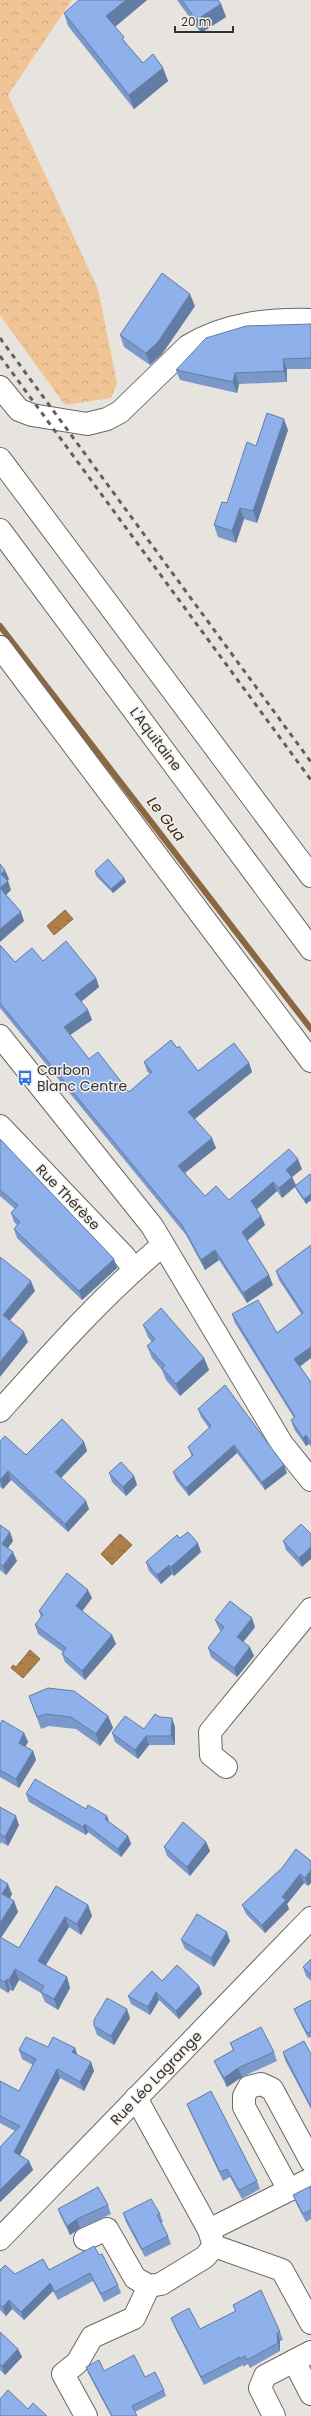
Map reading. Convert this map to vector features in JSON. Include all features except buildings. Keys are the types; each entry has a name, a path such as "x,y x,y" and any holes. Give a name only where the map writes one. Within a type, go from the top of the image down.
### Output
{"main road":[{"path":"0,387 12,403 24,412 88,424 107,419 120,412 188,346 201,338 252,324 283,319 311,320"},
{"path":"0,459 311,876"},
{"name":"L'Aquitaine","path":"0,530 311,949"},
{"path":"0,647 311,1061"},
{"path":"0,1036 152,1226 282,1444 311,1480"},
{"name":"Rue Thérèse","path":"0,1126 124,1256 134,1269"},
{"path":"0,1411 62,1342 134,1269 163,1245"},
{"path":"226,1767 211,1755 210,1732 311,1609"},
{"name":"Rue Léo Lagrange","path":"0,2239 311,1918"},
{"path":"289,2190 244,2107 244,2096 249,2087 262,2084 272,2089 311,2161"},
{"path":"136,2098 212,2238 282,2270 311,2323"},
{"path":"85,2239 107,2229 135,2278 149,2286 161,2284 205,2257 212,2238 289,2190 311,2179"},
{"path":"86,2416 63,2374 77,2363 92,2337 134,2318 149,2286"},
{"path":"274,2416 260,2388 265,2376 303,2356 311,2394"}],"green space":[{"path":"0,0 72,0 8,95 98,289 117,383 111,398 65,405 0,315"}],"water":[{"path":"65,910 73,919 54,935 47,926"},
{"path":"120,1534 132,1545 112,1565 101,1554"},
{"path":"30,1650 40,1659 23,1678 11,1668 13,1665 16,1667"}],"waterway":[{"name":"Le Gua","path":"0,626 311,1029"}],"railway":[{"path":"0,338 311,762"},
{"path":"0,356 311,780"}],"place":[{"name":"Carbon Blanc Centre","path":"25,1078"}]}
